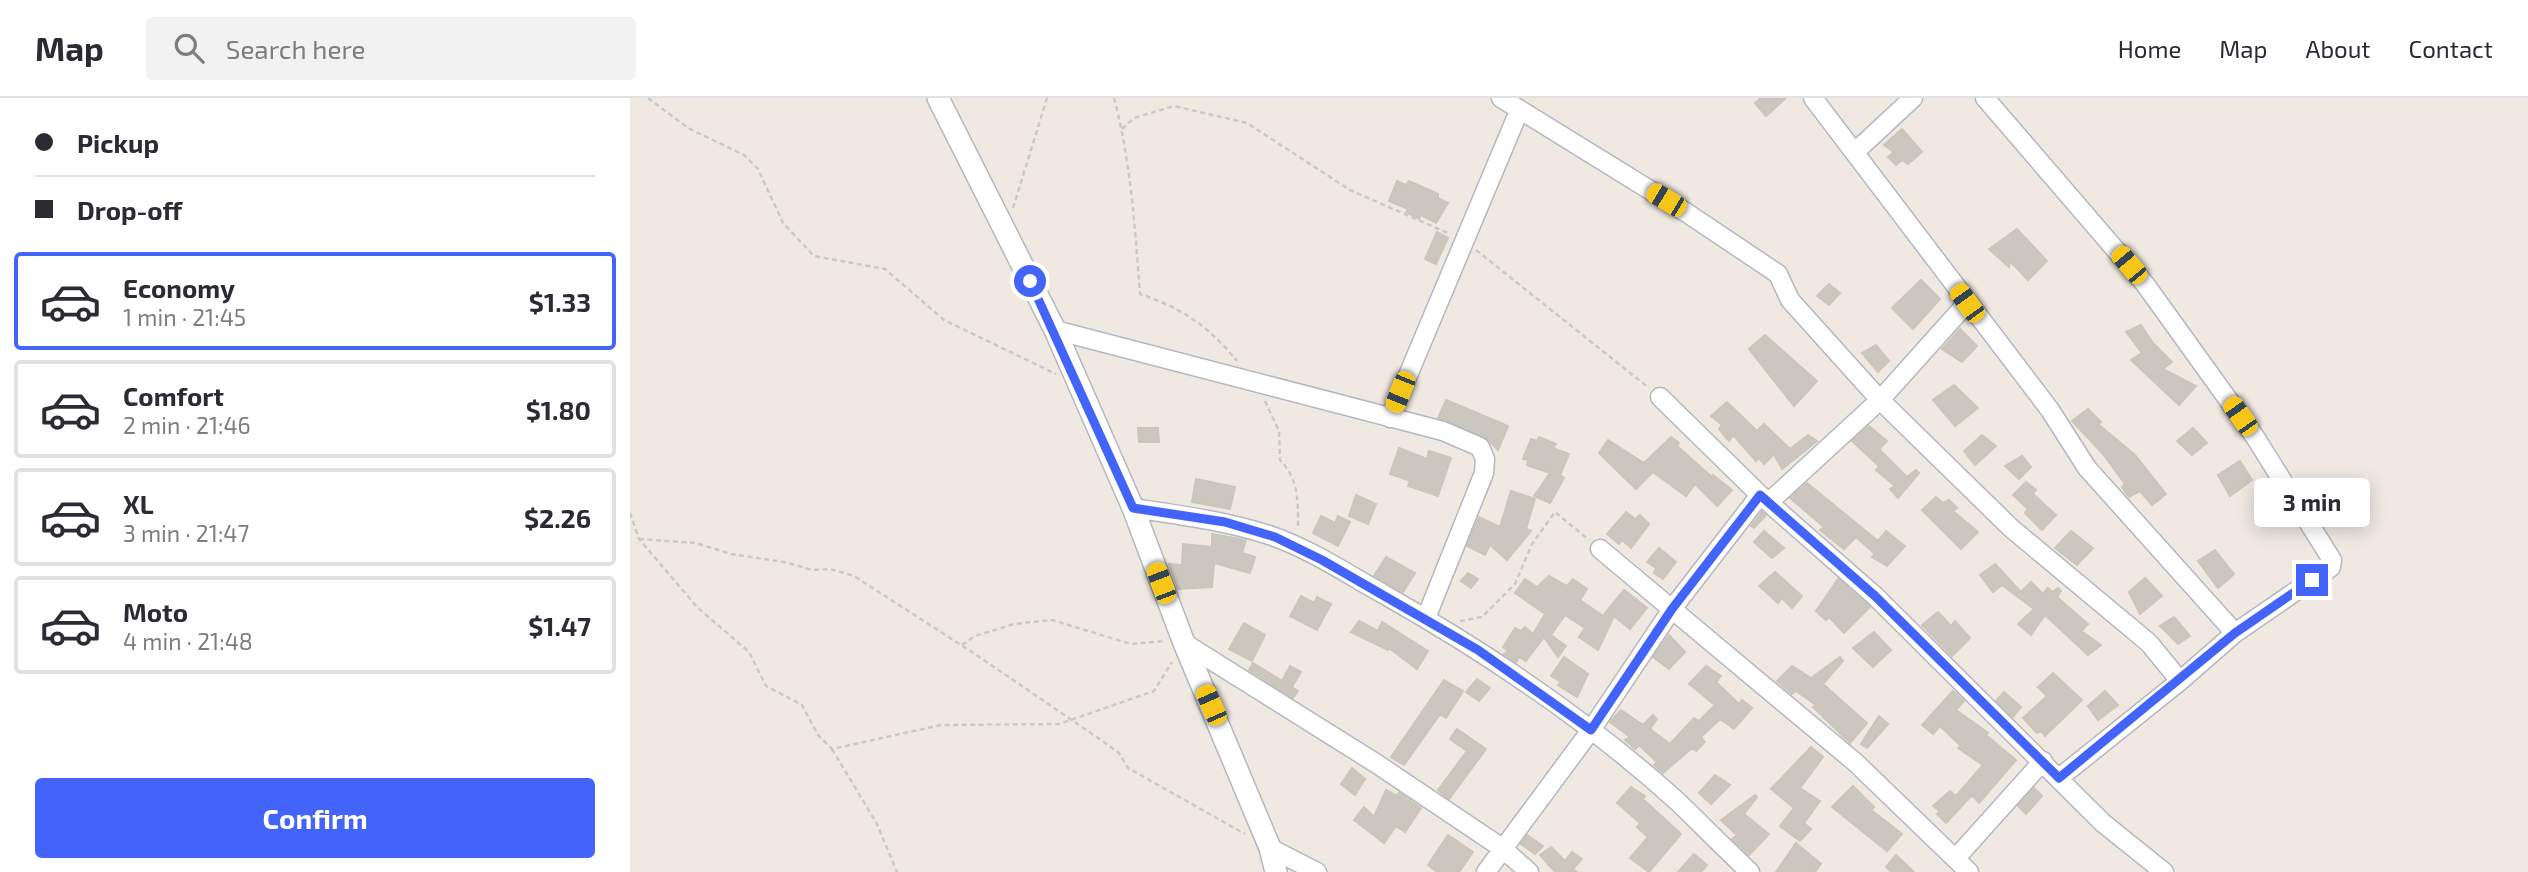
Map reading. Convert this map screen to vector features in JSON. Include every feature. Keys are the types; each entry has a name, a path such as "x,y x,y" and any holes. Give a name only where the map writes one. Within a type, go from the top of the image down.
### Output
{"street":[{"path":"938,98 1076,377 1133,508 1182,638 1270,848 1276,872"},
{"path":"1502,98 1687,213 1778,274 1790,300 1880,400 2011,528 2149,643 2180,681"},
{"path":"1813,98 2050,410 2087,468 2235,633"},
{"path":"1855,152 1913,98"},
{"path":"1985,98 2145,284 2255,438 2333,561 2331,567 2235,633 2059,778"},
{"path":"1390,418 1519,110"},
{"path":"1486,872 1591,730 1672,609 1765,498 1880,400 1967,303"},
{"path":"1055,330 1252,379 1443,431 1480,447 1485,459 1480,486 1426,618"},
{"path":"1660,397 1765,498 1875,596 2103,823 2164,872"},
{"path":"1133,508 1225,522 1275,537 1426,618 1478,650 1591,730 1677,802 1750,872"},
{"path":"1600,549 1856,764 1969,872"},
{"path":"1182,638 1502,848 1529,872"},
{"path":"1956,858 2043,761"},
{"path":"1270,848 1317,872"}],"path":[{"path":"648,98 688,128 744,155 758,169 783,223 814,256 885,269 944,320 979,334 1027,362 1069,379 1076,377"},
{"path":"1006,231 1048,98"},
{"path":"1114,98 1122,129 1132,194 1140,294 1167,304 1219,338 1252,379 1279,431 1280,460 1293,473 1298,497 1296,547"},
{"path":"1122,129 1134,118 1174,106 1247,122 1350,190 1463,240 1660,397"},
{"path":"1458,621 1482,617 1515,584 1532,544 1555,512 1600,549"},
{"path":"630,513 639,539 697,607 749,652 766,686 802,705 818,735 832,749 877,824 897,872"},
{"path":"639,539 696,543 731,554 785,562 812,570 830,569 854,576 962,645 1119,753 1128,768 1270,848"},
{"path":"962,645 975,636 1014,624 1052,620 1131,643 1182,638"},
{"path":"832,749 941,725 1059,724 1154,691 1182,638"}],"building":[{"path":"1761,98 1786,98 1766,116 1755,103"},
{"path":"1902,129 1922,152 1908,164 1902,160 1896,165 1888,157 1894,152 1884,145"},
{"path":"1397,181 1406,185 1409,181 1438,194 1438,198 1448,203 1436,223 1421,215 1419,219 1406,212 1408,209 1389,201"},
{"path":"2017,229 2047,261 2028,280 2010,261 2009,267 1989,249"},
{"path":"1437,232 1448,238 1436,264 1425,259"},
{"path":"1921,280 1940,299 1913,329 1892,308"},
{"path":"1829,284 1840,293 1829,305 1817,296"},
{"path":"2141,325 2153,343 2172,362 2163,369 2196,386 2179,405 2131,360 2142,353 2126,332"},
{"path":"1960,329 1977,346 1962,362 1942,349"},
{"path":"1765,335 1817,381 1794,406 1749,349"},
{"path":"1876,345 1889,361 1878,372 1862,353"},
{"path":"1954,385 1978,408 1955,426 1933,400"},
{"path":"1446,400 1508,426 1498,450 1485,437 1438,418"},
{"path":"1727,402 1757,431 1764,424 1790,449 1808,435 1817,441 1782,469 1774,454 1764,464 1759,458 1756,461 1733,435 1729,441 1719,429 1722,425 1711,416"},
{"path":"2088,409 2101,422 2098,424 2135,455 2166,494 2152,505 2140,491 2129,497 2122,487 2125,484 2103,454 2072,421"},
{"path":"1869,426 1887,441 1879,449 1907,477 1916,470 1919,473 1898,498 1890,489 1895,486 1876,470 1879,466 1852,441"},
{"path":"1138,428 1158,428 1159,442 1139,442"},
{"path":"2193,428 2207,443 2192,455 2177,441"},
{"path":"1982,435 1996,446 1975,465 1964,451"},
{"path":"1539,437 1556,444 1553,448 1569,454 1560,475 1564,478 1550,503 1534,496 1550,473 1527,465 1528,460 1523,459 1531,439 1537,441"},
{"path":"1671,437 1679,443 1677,446 1712,477 1713,475 1732,490 1717,506 1695,484 1686,496 1653,472 1636,489 1599,453 1608,440 1644,463"},
{"path":"1399,448 1427,459 1429,451 1451,458 1438,496 1408,486 1410,481 1390,474"},
{"path":"2022,456 2031,467 2019,479 2005,466"},
{"path":"2240,461 2252,480 2230,496 2218,475"},
{"path":"1196,479 1235,487 1230,509 1192,502"},
{"path":"2026,482 2036,490 2033,494 2056,515 2042,530 2025,513 2028,509 2013,495"},
{"path":"1807,483 1878,541 1886,531 1905,546 1887,566 1872,557 1875,554 1856,537 1844,549 1820,530 1824,527 1790,498"},
{"path":"1511,491 1535,499 1526,529 1531,531 1507,560 1490,545 1485,555 1467,546 1479,517 1500,527"},
{"path":"1356,495 1376,504 1368,524 1349,516"},
{"path":"1936,497 1943,503 1949,500 1957,508 1953,511 1978,532 1961,549 1922,510"},
{"path":"1626,512 1635,519 1640,515 1649,524 1631,548 1622,540 1619,544 1607,534"},
{"path":"1762,512 1766,515 1754,528 1751,526"},
{"path":"1321,516 1335,523 1338,516 1350,522 1338,546 1313,533"},
{"path":"1764,531 1784,548 1772,558 1754,542"},
{"path":"2071,531 2093,548 2077,565 2055,548"},
{"path":"1212,534 1246,540 1242,553 1255,557 1250,573 1214,563 1212,587 1178,589 1169,564 1182,565 1183,544 1212,547"},
{"path":"1659,548 1676,562 1663,579 1654,573 1656,568 1647,562"},
{"path":"2215,550 2234,574 2218,588 2198,561"},
{"path":"1386,557 1415,573 1403,592 1374,576"},
{"path":"1995,564 2021,592 2031,582 2043,594 2048,588 2052,592 2058,588 2061,591 2057,597 2088,624 2081,631 2101,645 2088,655 2045,615 2031,635 2018,624 2034,609 2002,585 1993,592 1980,575"},
{"path":"1775,572 1802,596 1792,608 1782,598 1778,603 1759,586"},
{"path":"1468,573 1478,579 1471,588 1461,581"},
{"path":"1549,576 1567,586 1573,579 1587,589 1580,600 1603,616 1624,590 1647,608 1630,629 1614,616 1598,650 1579,637 1585,628 1565,615 1551,635 1566,646 1558,657 1544,637 1526,661 1519,657 1516,662 1504,654 1508,651 1503,647 1515,628 1521,631 1525,627 1533,634 1545,614 1515,593 1525,579 1537,587"},
{"path":"2145,578 2162,596 2140,614 2129,592"},
{"path":"1838,579 1870,607 1844,633 1829,617 1826,620 1816,611"},
{"path":"1301,596 1314,603 1317,597 1331,604 1317,630 1290,616"},
{"path":"1938,612 1951,626 1955,621 1970,638 1952,656 1922,625"},
{"path":"2174,617 2190,636 2178,644 2160,626"},
{"path":"1359,621 1378,631 1382,622 1428,651 1417,669 1389,648 1388,650 1351,632"},
{"path":"1244,623 1265,635 1252,661 1229,649"},
{"path":"1874,632 1891,650 1873,667 1853,648"},
{"path":"1669,635 1685,652 1669,669 1653,657"},
{"path":"1564,657 1588,674 1577,697 1558,685 1561,682 1551,676"},
{"path":"1840,657 1843,661 1823,684 1867,723 1850,743 1813,707 1816,705 1796,691 1792,694 1777,681 1792,666 1811,678"},
{"path":"1253,663 1282,681 1290,666 1301,672 1292,687 1298,691 1293,698 1249,670"},
{"path":"1706,666 1721,676 1716,682 1739,704 1742,700 1752,708 1734,729 1720,719 1701,737 1705,742 1696,751 1692,748 1663,773 1654,765 1657,762 1639,745 1635,749 1625,740 1630,737 1610,722 1621,710 1643,725 1653,715 1657,719 1650,729 1670,744 1694,718 1699,721 1715,705 1689,684"},
{"path":"2053,673 2082,700 2045,736 2041,731 2037,733 2023,718 2047,696 2038,687"},
{"path":"1477,679 1490,688 1479,701 1466,692"},
{"path":"1444,680 1463,691 1446,718 1440,714 1404,765 1391,757"},
{"path":"1953,691 1964,701 1956,710 1988,733 1986,735 2016,760 1979,803 1972,795 1946,823 1937,814 1940,811 1933,806 1950,791 1956,796 1983,765 1958,748 1961,746 1940,726 1933,734 1922,725"},
{"path":"2105,691 2118,705 2098,720 2088,706"},
{"path":"2004,692 2021,707 2013,717 1996,701"},
{"path":"1879,716 1888,724 1867,748 1861,744"},
{"path":"1457,729 1486,749 1449,799 1438,790 1467,751 1450,739"},
{"path":"1811,747 1823,757 1800,788 1820,801 1804,823 1811,829 1800,841 1780,826 1794,808 1771,789"},
{"path":"1352,768 1365,779 1355,795 1341,784"},
{"path":"1715,775 1730,785 1711,804 1699,793"},
{"path":"1853,786 1874,807 1871,810 1902,834 1887,851 1832,807"},
{"path":"1631,787 1645,796 1643,799 1681,834 1649,872 1630,858 1648,837 1637,827 1640,823 1617,803"},
{"path":"2034,788 2042,796 2026,814 2018,806"},
{"path":"1386,790 1397,796 1399,793 1421,808 1405,832 1396,826 1384,843 1354,820 1364,807 1374,817"},
{"path":"1755,795 1757,797 1744,814 1769,834 1749,855 1732,839 1737,835 1721,820"},
{"path":"1448,835 1473,852 1459,872 1437,872 1428,865"},
{"path":"1527,835 1543,846 1535,854 1521,844"},
{"path":"1796,843 1821,864 1815,872 1776,872"},
{"path":"1551,847 1565,861 1572,852 1582,859 1573,869 1577,872 1555,872 1540,855"},
{"path":"1694,854 1707,865 1701,872 1678,872"},
{"path":"1896,855 1914,872 1891,872 1886,867"}],"route":[{"path":"1030,281 1055,330 1133,508 1225,522 1275,537 1426,618 1478,650 1591,730 1672,609 1760,495 1875,596 2059,778 2235,633 2312,580"}]}
